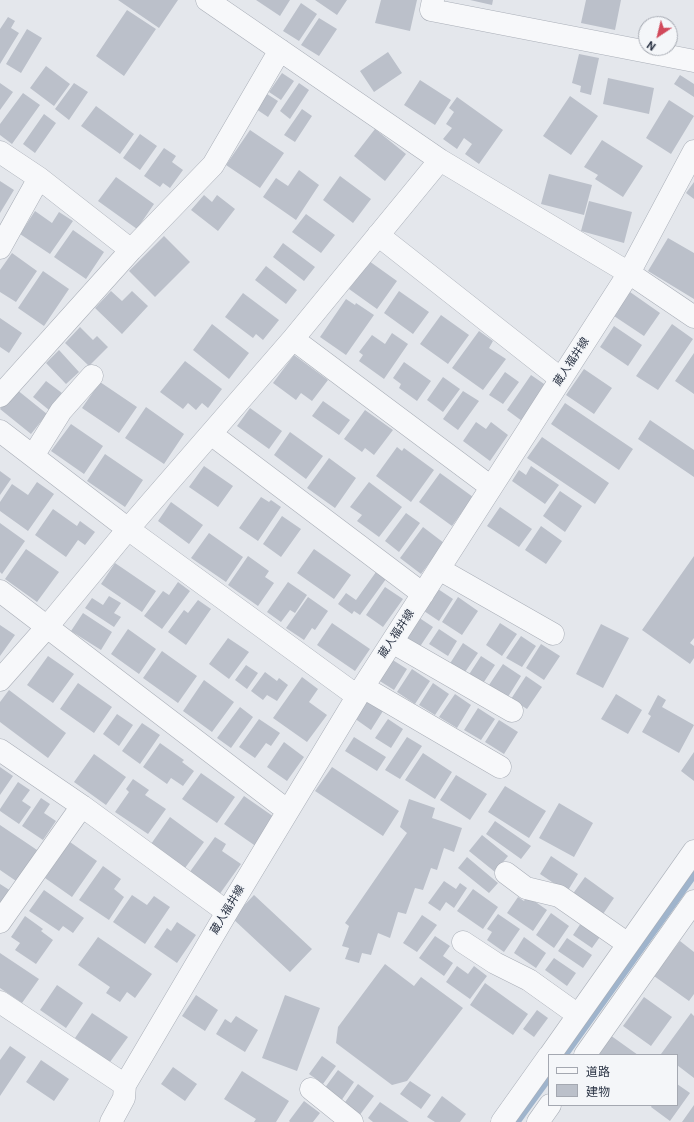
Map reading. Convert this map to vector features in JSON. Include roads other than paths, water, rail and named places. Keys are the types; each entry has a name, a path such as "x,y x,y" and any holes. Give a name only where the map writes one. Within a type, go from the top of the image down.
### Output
{"street":[{"path":"207,0 440,160 629,273 694,317"},
{"path":"433,0 431,10 694,61"},
{"path":"0,396 131,250 213,165 280,50"},
{"name":"蔵人福井線","path":"111,1122 124,1098 125,1085 227,912 360,691 629,273 694,151"},
{"path":"0,152 39,178 131,250"},
{"path":"0,680 47,627 128,529 293,339 440,160"},
{"path":"0,248 39,178"},
{"path":"378,236 561,379"},
{"path":"293,339 491,487"},
{"path":"33,456 61,411 92,376"},
{"path":"0,431 128,529 360,691 500,768"},
{"path":"211,434 423,594"},
{"path":"439,569 553,634"},
{"path":"0,591 288,811"},
{"path":"392,642 512,710"},
{"path":"0,750 82,806 227,912"},
{"path":"0,922 82,806"},
{"path":"550,1054 694,851"},
{"path":"506,873 526,888 559,896 628,944"},
{"path":"586,1054 693,904"},
{"path":"463,942 495,963 529,980 578,1015"},
{"path":"0,1002 125,1085"},
{"path":"502,1122 548,1056"},
{"path":"311,1090 352,1122"},
{"path":"538,1122 549,1106"}],"waterway":[{"path":"566,1054 694,875"},
{"path":"517,1122 548,1079"}]}
